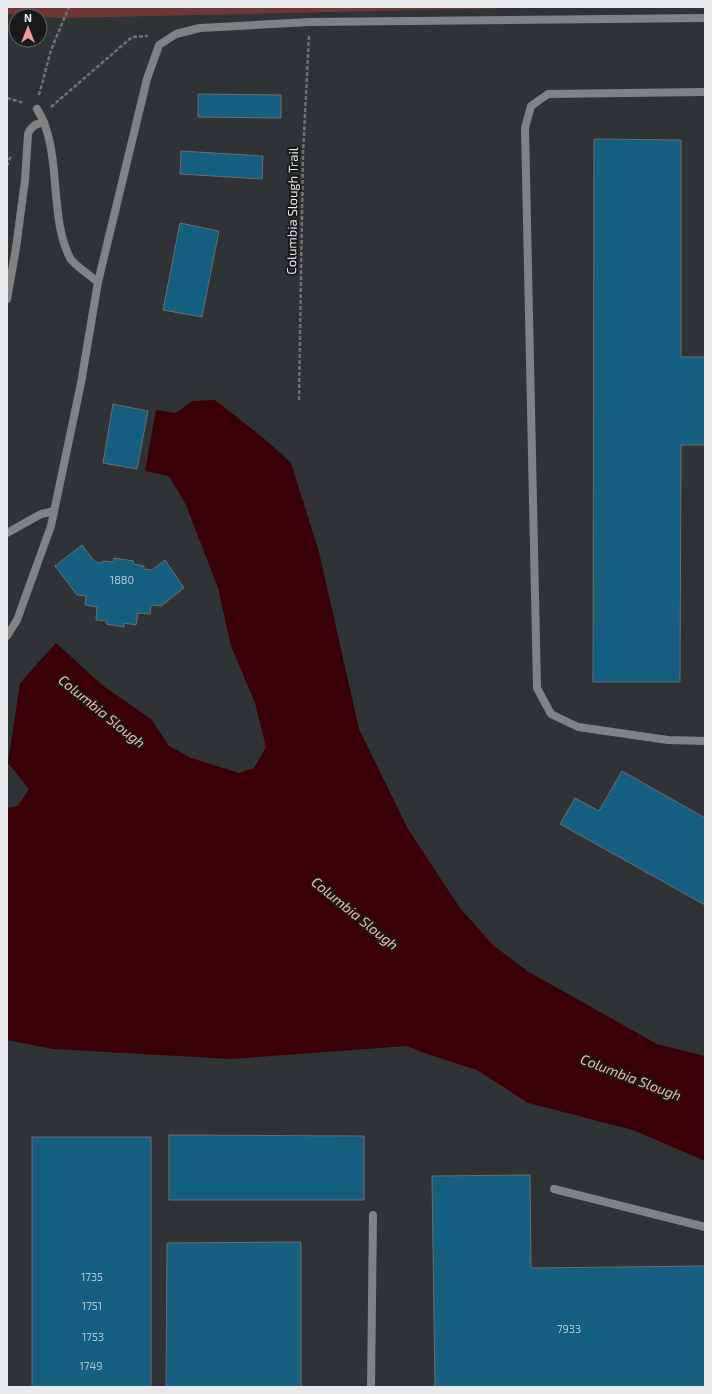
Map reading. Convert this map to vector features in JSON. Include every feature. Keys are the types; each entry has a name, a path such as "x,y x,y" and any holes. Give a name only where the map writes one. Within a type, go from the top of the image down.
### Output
{"street":[{"path":"7,636 19,612 51,526 81,383 98,282 147,79 159,45 176,34 200,28 310,22 705,18"},
{"path":"705,92 548,94 531,106 525,128 537,688 551,714 578,727 668,740 705,741"},
{"path":"37,109 44,122 49,141 62,235 71,259 98,282"},
{"path":"7,299 25,180 28,134 29,130 33,126 44,122"},
{"path":"7,533 41,514 54,511"},
{"path":"554,1189 705,1226"},
{"path":"371,1387 373,1215"}],"path":[{"path":"69,7 51,50 39,89 37,109 51,107 132,36"},
{"name":"Columbia Slough Trail","path":"299,400 303,154 310,22"}],"shaded area":[{"path":"7,7 558,7 62,18 48,17 48,8 8,8 7,14"}],"water":[{"name":"Columbia Slough","path":"215,400 267,441 291,463 319,552 359,729 408,829 460,908 493,945 527,971 657,1044 705,1056 705,1161 633,1130 528,1103 477,1070 407,1046 231,1059 53,1049 7,1040 7,808 18,806 29,789 8,763 20,683 56,643 102,685 151,719 169,746 191,758 239,773 254,768 266,747 255,703 231,646 218,588 186,505 169,476 145,471 156,410 176,413 192,401"}],"building":[{"path":"198,94 281,95 281,118 198,117"},
{"path":"594,139 681,140 681,357 705,357 705,445 681,445 680,682 593,682"},
{"path":"181,151 263,156 262,179 180,174"},
{"path":"180,223 219,231 202,317 163,310"},
{"path":"113,404 148,411 137,469 103,463"},
{"path":"82,545 95,562 114,562 114,558 134,561 133,564 144,566 144,569 152,570 165,560 184,588 161,606 151,605 150,614 138,613 136,625 124,623 124,627 106,624 107,621 96,620 97,607 85,605 86,596 77,595 55,566"},
{"path":"622,771 705,818 705,905 560,824 575,798 599,811"},
{"path":"169,1135 364,1136 364,1200 169,1200"},
{"path":"32,1137 151,1137 151,1387 32,1387"},
{"path":"530,1175 531,1268 705,1266 705,1387 435,1387 432,1176"},
{"path":"301,1242 301,1387 166,1387 167,1243"}]}
